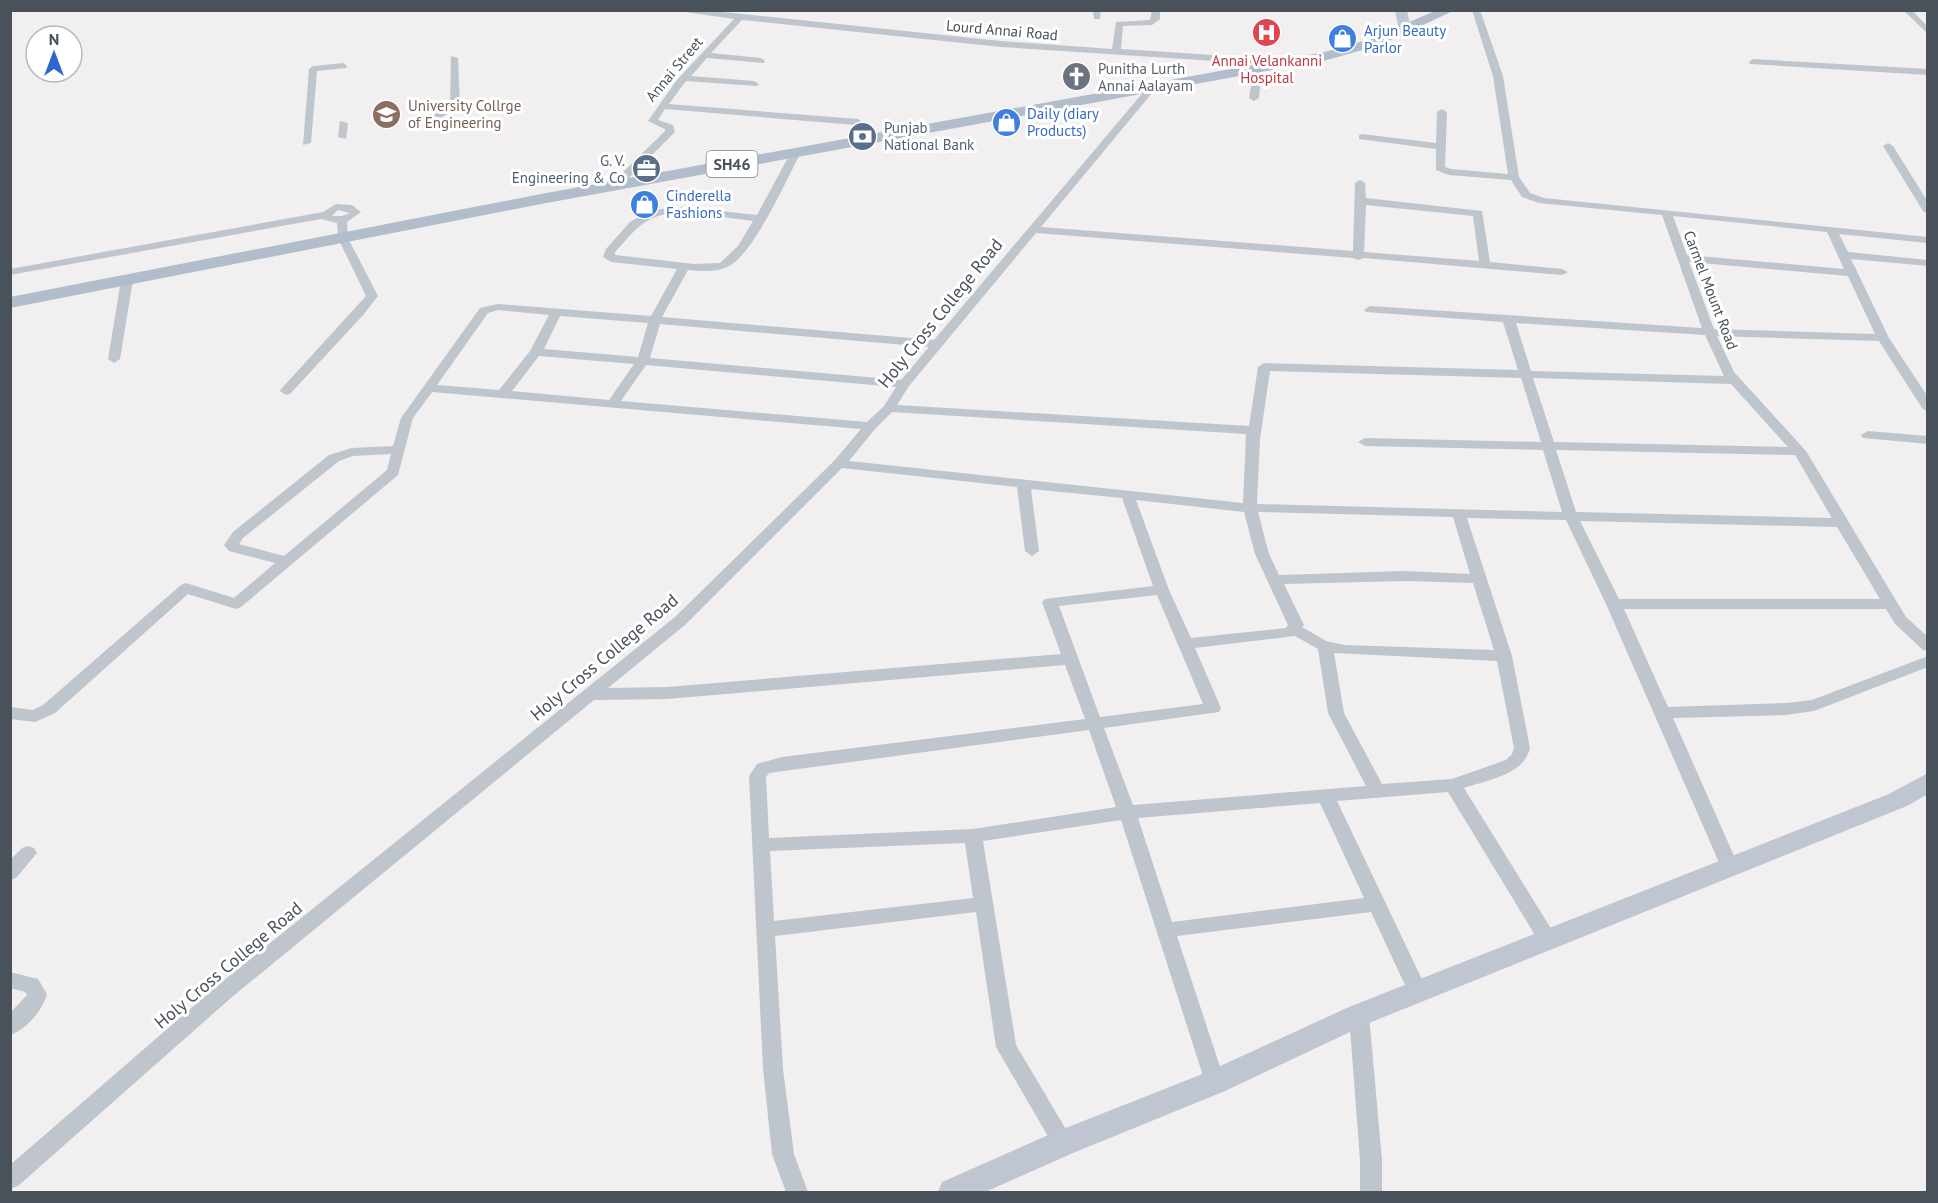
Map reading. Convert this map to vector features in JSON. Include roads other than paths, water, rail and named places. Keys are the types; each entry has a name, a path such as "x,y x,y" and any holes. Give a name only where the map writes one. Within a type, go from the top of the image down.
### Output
{"main road":[{"name":"SH46","path":"10,303 796,152 1149,91 1293,63 1375,42 1449,10"}],"street":[{"name":"Lourd Annai Road","path":"675,10 1001,44 1293,63"},
{"path":"797,23 808,10"},
{"path":"1116,52 1119,24 1152,22 1156,19 1156,10"},
{"path":"1401,10 1405,30"},
{"path":"1442,112 1439,166 1445,171 1514,177 1498,76 1476,10"},
{"path":"1907,10 1927,31"},
{"name":"Annai Street","path":"615,186 670,132 670,128 653,121 684,78 740,17"},
{"path":"705,55 761,61"},
{"path":"427,123 454,106 454,58"},
{"path":"1753,62 1928,72"},
{"path":"306,142 313,69 343,66"},
{"path":"1254,99 1258,70"},
{"path":"684,78 754,84"},
{"name":"Holy Cross College Road","path":"10,1179 225,991 680,621 839,464 870,426 889,408 904,384 1149,91"},
{"path":"663,106 856,122 861,125 858,141"},
{"path":"343,123 343,137"},
{"path":"1362,137 1441,147"},
{"path":"1888,146 1924,199 1928,211"},
{"path":"760,219 691,210 652,214 640,219 609,255 611,258 624,261 707,267 724,265 732,260 760,219 796,152"},
{"name":"Carmel Mount Road","path":"1514,177 1526,195 1536,200 1666,212 1709,332 1728,373 1799,451 1900,620 1928,646"},
{"path":"1358,256 1360,183"},
{"path":"1361,201 1478,213 1485,264"},
{"path":"10,272 325,215 336,207 355,209 356,212 342,220 329,219 325,215"},
{"path":"1666,212 1928,240"},
{"path":"286,391 360,312 372,296 343,238 342,220"},
{"path":"1032,229 1128,239 1485,264 1562,272"},
{"path":"1832,231 1883,338 1928,408"},
{"path":"1844,255 1928,263"},
{"path":"1682,258 1852,273"},
{"path":"612,404 643,360 655,320 685,265"},
{"path":"114,359 127,280"},
{"path":"10,713 35,716 49,710 186,588 236,604 393,472 406,418 484,310 498,307 937,344"},
{"path":"1370,310 1509,321 1709,332 1883,338"},
{"path":"503,394 536,352 556,312"},
{"path":"1509,321 1571,517 1614,604 1730,867"},
{"path":"536,352 904,384"},
{"path":"1294,629 1295,621 1262,554 1250,508 1254,439 1264,367 1734,380"},
{"path":"428,388 870,426"},
{"path":"889,408 1240,428 1250,430 1254,434 1254,439"},
{"path":"1868,435 1928,440"},
{"path":"1365,442 1799,451"},
{"path":"287,562 234,548 231,545 238,535 334,458 352,453 399,450"},
{"path":"839,464 1250,508 1842,523"},
{"path":"1023,482 1032,551"},
{"path":"797,1192 783,1154 772,1069 757,776 763,768 782,763 1213,708 1162,590 1128,496"},
{"path":"759,845 973,836 1127,812 1453,785 1512,764 1520,757 1522,748 1504,656 1459,514"},
{"path":"1275,580 1405,576 1480,579"},
{"path":"1162,590 1050,602 1127,812 1215,1082"},
{"path":"1614,604 1890,604"},
{"path":"1186,644 1286,634 1294,629"},
{"path":"1294,629 1326,646 1344,650 1504,656"},
{"path":"1326,646 1336,713 1377,791"},
{"path":"592,694 667,693 1070,659"},
{"path":"1661,713 1786,709 1814,705 1928,661"},
{"path":"953,1192 1063,1143 1215,1082 1359,1016 1898,800 1928,782"},
{"path":"1453,785 1548,940"},
{"path":"1325,795 1418,992"},
{"path":"973,836 1006,1047 1063,1143"},
{"path":"10,873 28,853"},
{"path":"764,930 984,904"},
{"path":"1166,930 1376,904"},
{"path":"10,980 31,986 37,994 35,1002 10,1027"},
{"path":"1359,1016 1371,1160 1371,1192"}],"place":[{"name":"Annai Velankanni Hospital","path":"1267,33"},
{"name":"Arjun Beauty Parlor","path":"1343,39"},
{"name":"Punitha Lurth Annai Aalayam","path":"1077,77"},
{"name":"University Collrge of Engineering","path":"387,114"},
{"name":"Daily (diary Products)","path":"1006,122"},
{"name":"Punjab National Bank","path":"863,136"},
{"name":"G. V. Engineering & Co","path":"646,169"},
{"name":"Cinderella Fashions","path":"645,204"}]}
